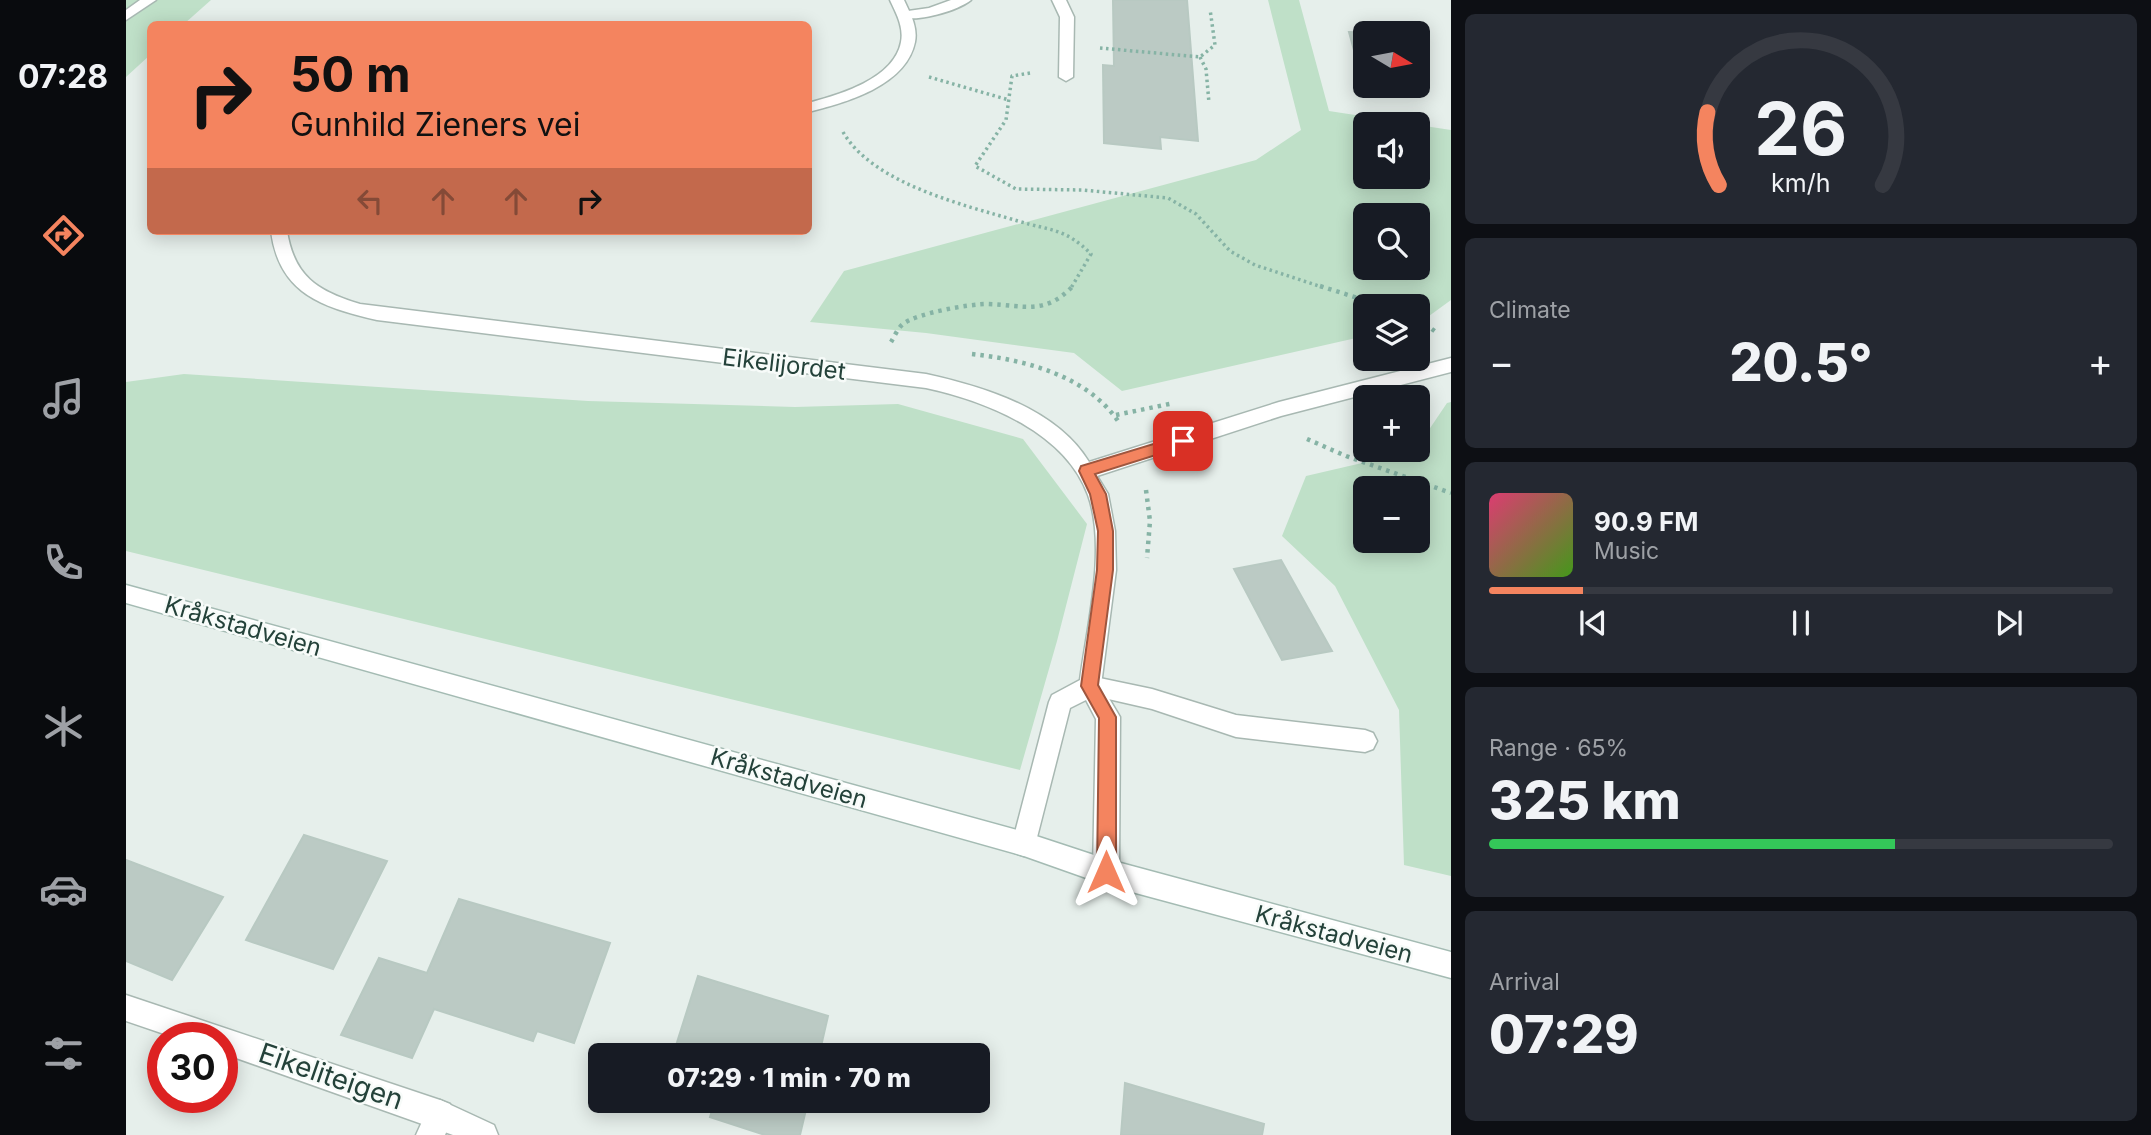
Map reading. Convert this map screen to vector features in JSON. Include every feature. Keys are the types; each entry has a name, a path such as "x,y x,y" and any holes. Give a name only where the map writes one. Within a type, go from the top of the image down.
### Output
{"street":[{"path":"126,16 149,0"},
{"path":"812,107 836,102 865,89 887,74 902,56 909,37 906,16 897,0"},
{"path":"906,16 931,12 964,0"},
{"path":"1059,0 1066,16 1066,73"},
{"name":"Eikelijordet","path":"279,235 280,250 291,272 312,291 341,305 377,314 926,381 971,390 1010,407 1046,430 1086,471 1098,494 1105,531 1105,570 1090,686"},
{"path":"1086,471 1256,417 1451,365"},
{"name":"Kråkstadveien","path":"126,594 1024,844 1106,872 1451,965"},
{"path":"1090,686 1108,717 1106,872"},
{"path":"1024,844 1060,702 1090,686 1152,699 1236,726 1365,741"},
{"name":"Eikeliteigen","path":"126,1008 170,1022"},
{"name":"Eikeliteigen","path":"238,1045 435,1124 484,1135"}],"path":[{"path":"1068,45 1200,57 1214,45 1210,9"},
{"path":"1200,57 1206,69 1209,103"},
{"path":"1066,73 1012,76 1006,120 975,166 1016,189 1082,190 1168,198 1196,214 1230,251 1255,265 1353,296"},
{"path":"920,75 1009,100"},
{"path":"842,130 845,139 862,156 894,177 976,208 1071,236 1091,254 1083,275 1069,294 1047,306 1021,308 986,303 903,324 897,332"},
{"path":"1256,417 1346,456 1451,493"}],"green space":[{"path":"126,0 211,0 187,21 147,21 147,58 126,77"},
{"path":"1268,0 1299,0 1329,111 1353,115 1353,189 1430,189 1430,127 1451,130 1451,300 1430,315 1430,294 1353,294 1353,339 1122,391 1074,353 926,333 810,322 844,271 1256,160 1301,130"},
{"path":"184,374 588,401 795,407 898,404 1023,439 1087,524 1020,770 126,551 126,382"},
{"path":"1451,402 1451,876 1404,865 1399,710 1335,586 1282,536 1306,476 1366,462 1430,462 1430,428 1447,403"}],"building":[{"path":"1113,0 1187,0 1198,141 1160,137 1161,149 1104,143 1103,65 1114,66"},
{"path":"1281,560 1332,651 1282,660 1234,569"},
{"path":"304,835 387,861 333,969 246,940"},
{"path":"126,860 223,897 172,980 126,961"},
{"path":"459,899 610,943 574,1043 537,1031 533,1041 434,1009 412,1058 341,1035 379,958 427,973"},
{"path":"698,976 828,1016 822,1043 677,1043"},
{"path":"1125,1083 1264,1124 1262,1135 1121,1135"},
{"path":"711,1113 805,1113 800,1135 765,1135 710,1117"}],"route":[{"path":"1106,872 1108,717 1090,686 1105,570 1105,531 1098,494 1086,471 1183,441"}]}
